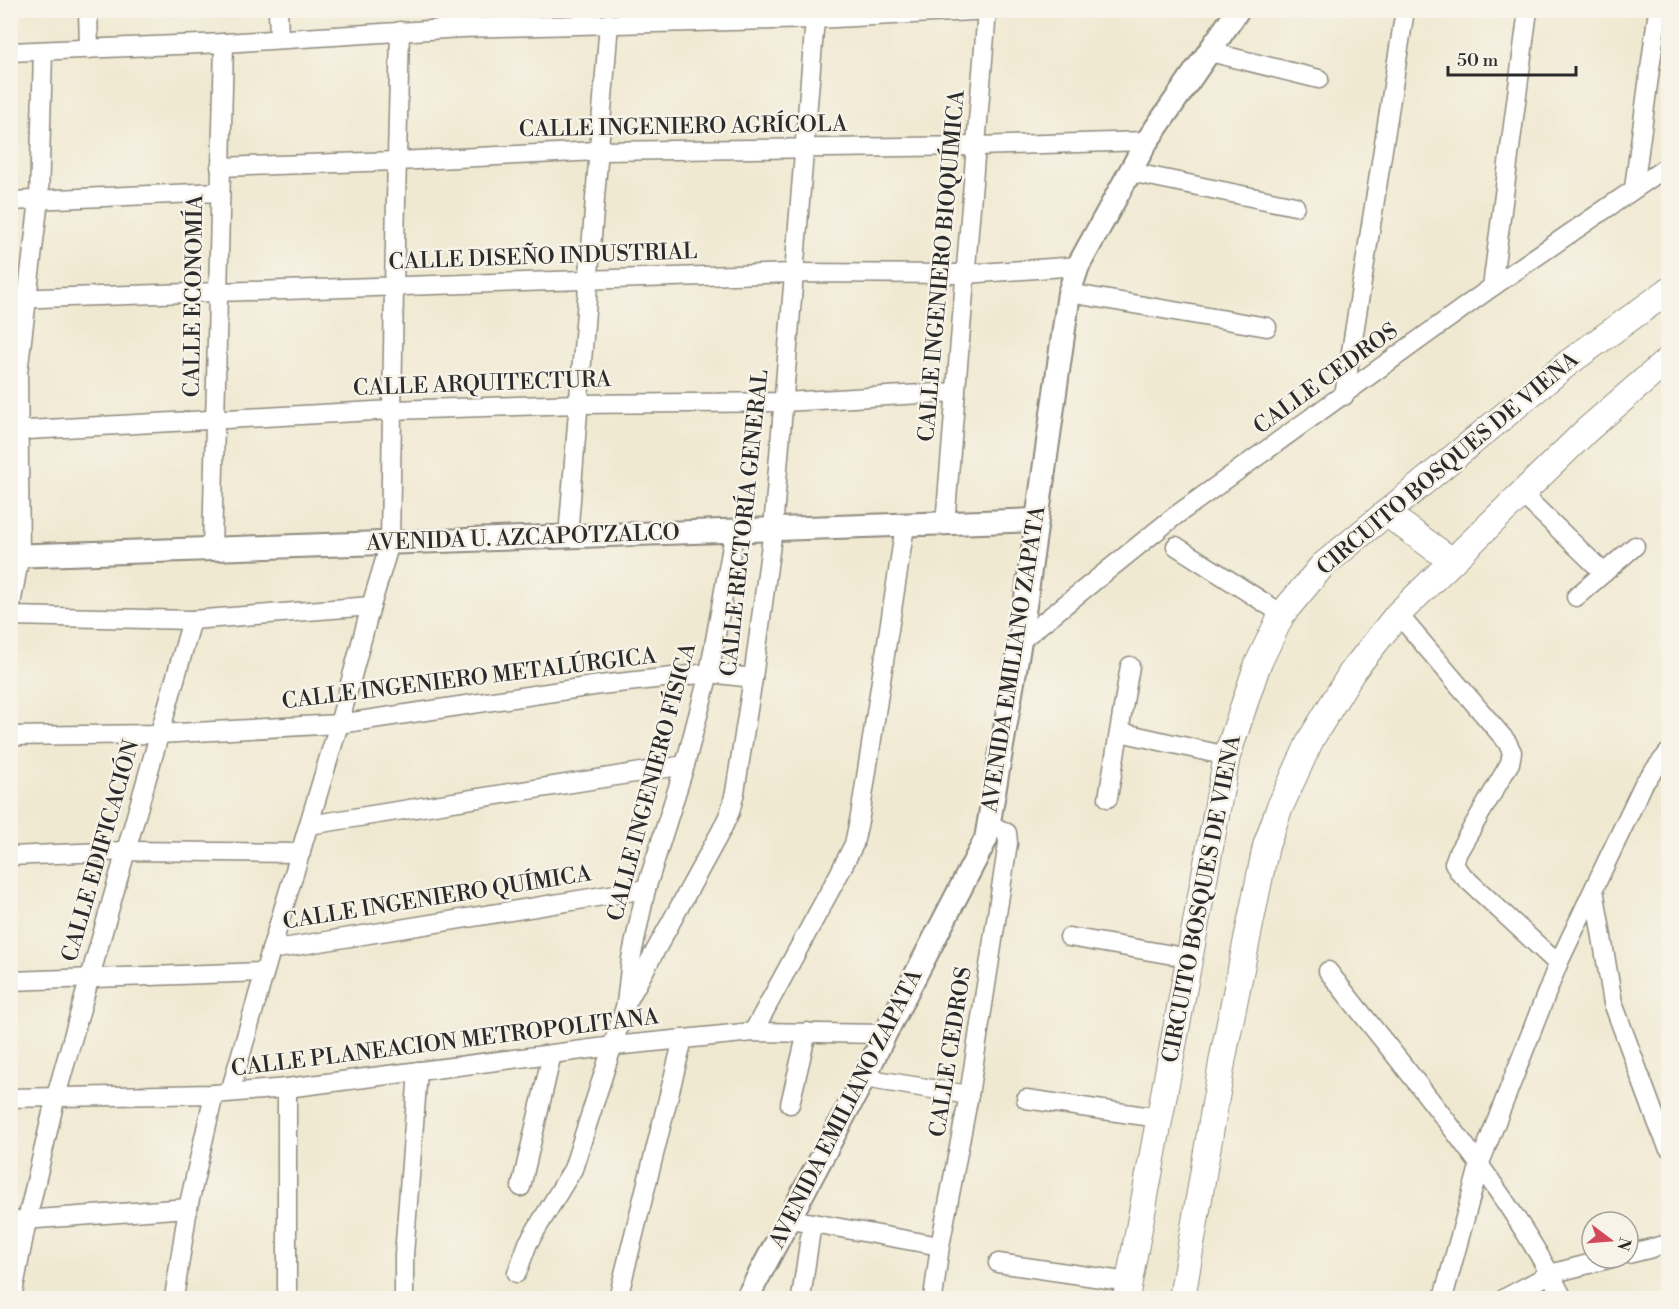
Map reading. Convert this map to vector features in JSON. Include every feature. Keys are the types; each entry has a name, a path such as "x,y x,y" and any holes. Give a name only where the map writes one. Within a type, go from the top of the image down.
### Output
{"main road":[{"name":"CIRCUITO BOSQUES DE VIENA","path":"1132,1292 1159,1118 1227,756 1257,666 1282,614 1322,566 1568,363 1668,291"},
{"path":"1182,1299 1222,1057 1266,846 1279,809 1311,739 1352,672 1398,614 1587,430 1657,378 1668,360"},
{"path":"1386,513 1452,561"}],"street":[{"path":"88,10 89,49"},
{"path":"278,10 279,39"},
{"name":"AVENIDA EMILIANO ZAPATA","path":"747,1299 801,1221 885,1034 986,839 1020,641 1070,293 1078,266 1147,141 1238,10"},
{"path":"1344,396 1405,10"},
{"path":"1492,287 1527,10"},
{"path":"1634,188 1658,10"},
{"path":"10,52 224,43 400,31 461,19 609,23 663,16 803,16 989,11"},
{"name":"CALLE INGENIERO BIOQUÍMICA","path":"945,524 989,11"},
{"name":"CALLE RECTORÍA GENERAL","path":"626,1004 730,812 753,678 773,528 805,147 803,16"},
{"path":"568,537 609,23"},
{"path":"174,1299 188,1208 222,1093 264,972 301,853 390,543 400,31"},
{"name":"CALLE ECONOMÍA","path":"212,550 224,43"},
{"path":"10,610 15,556 18,299 39,200 43,51"},
{"path":"1210,52 1319,79"},
{"name":"CALLE INGENIERO AGRÍCOLA","path":"220,167 598,151 976,146 1147,141"},
{"name":"CALLE CEDROS","path":"1020,641 1175,516 1492,287 1668,166"},
{"path":"1130,171 1295,206"},
{"path":"10,201 220,192"},
{"name":"CALLE DISEÑO INDUSTRIAL","path":"18,299 794,273 966,274 1078,266"},
{"path":"1070,293 1267,327"},
{"name":"CALLE ARQUITECTURA","path":"15,430 392,410 578,404 784,402 956,392"},
{"path":"1522,494 1604,573"},
{"name":"AVENIDA U. AZCAPOTZALCO","path":"15,556 1036,520"},
{"path":"753,1032 854,844 905,526"},
{"name":"CALLE INGENIERO FÍSICA","path":"517,1273 528,1243 573,1169 614,1046 626,1004 631,959 646,889 686,765 709,673 735,530"},
{"path":"1176,546 1282,614"},
{"path":"1576,597 1635,546"},
{"path":"10,615 192,620 371,606"},
{"path":"1398,614 1507,742 1512,752 1510,763 1458,852 1454,863 1459,872 1558,964"},
{"name":"CALLE EDIFICACIÓN","path":"12,1299 19,1220 192,620"},
{"path":"1108,798 1130,666"},
{"name":"CALLE INGENIERO METALÚRGICA","path":"10,736 159,734 339,724 600,685 709,673 753,678"},
{"path":"1120,732 1227,756"},
{"path":"1443,1299 1480,1163 1558,964 1644,783 1668,753"},
{"path":"309,825 686,765"},
{"name":"CALLE CEDROS","path":"933,1299 940,1246 969,1095 1008,843 1007,834 989,824"},
{"path":"10,856 126,851 301,853"},
{"name":"CALLE INGENIERO QUÍMICA","path":"271,950 646,889"},
{"path":"1594,889 1613,1003 1668,1147"},
{"path":"1069,937 1190,958"},
{"path":"1328,971 1480,1163 1550,1274 1563,1299"},
{"path":"10,981 264,972"},
{"name":"CALLE PLANEACION METROPOLITANA","path":"10,1098 222,1093 287,1088 614,1046 753,1032 885,1034"},
{"path":"789,1104 807,1032"},
{"path":"618,1299 683,1039"},
{"path":"521,1187 552,1054"},
{"path":"404,1299 404,1255 418,1071"},
{"path":"864,1078 969,1095"},
{"path":"287,1088 287,1299"},
{"path":"1026,1098 1159,1118"},
{"path":"19,1220 188,1208"},
{"path":"801,1299 801,1221 940,1246"},
{"path":"1640,1251 1668,1244"},
{"path":"998,1263 1132,1292"},
{"path":"1505,1299 1550,1274 1580,1266"}]}
